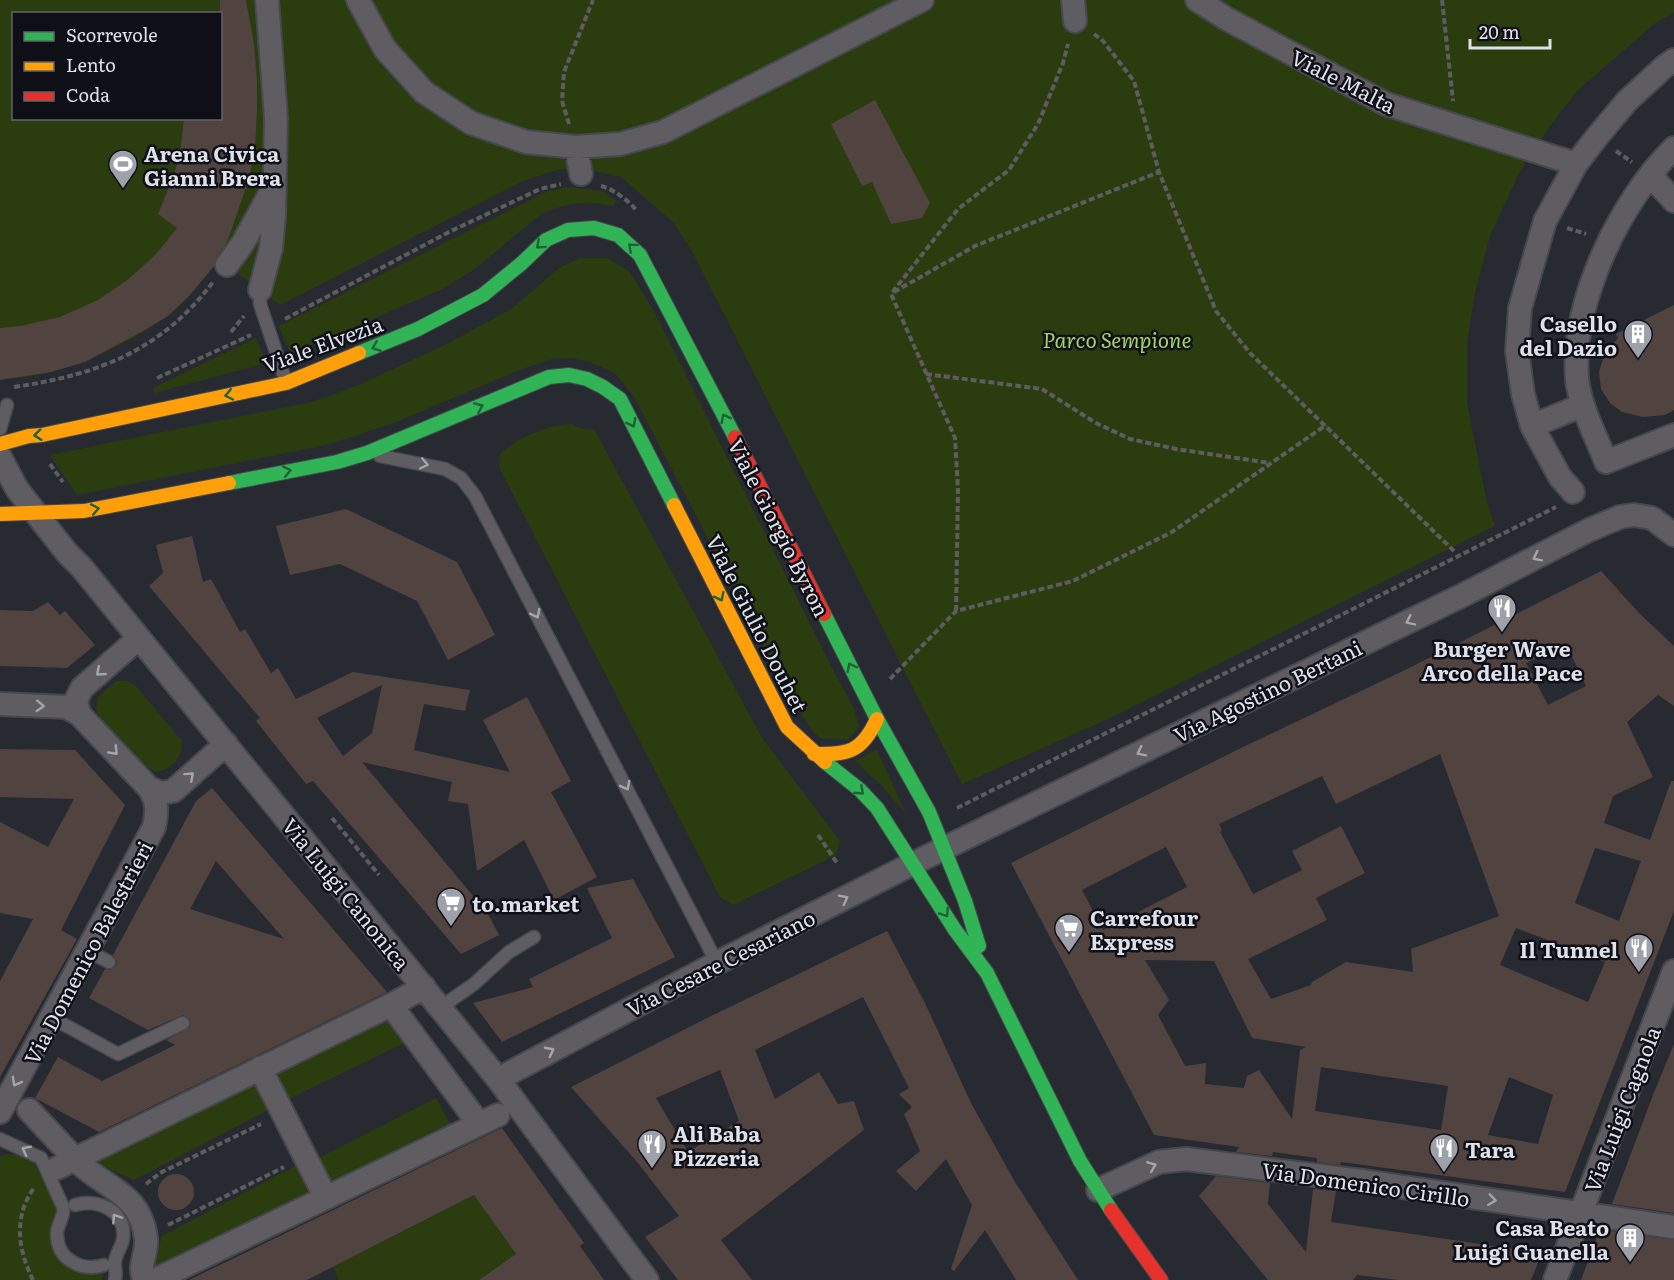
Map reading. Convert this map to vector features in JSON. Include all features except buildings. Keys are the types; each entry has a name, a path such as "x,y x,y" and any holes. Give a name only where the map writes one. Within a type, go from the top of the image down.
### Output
{"main road":[{"name":"Viale Elvezia","path":"0,444 286,383 418,329 483,295 546,240 568,230 594,228"},
{"name":"Viale Giorgio Byron","path":"594,228 618,235 640,255 731,429 877,719 929,812 974,926 987,973"},
{"name":"Viale Giulio Douhet","path":"367,453 549,377 566,374 585,377 604,386 620,399 787,727 814,754 860,790 877,808 955,930 987,973"},
{"path":"0,514 84,511 337,462 367,453"},
{"path":"814,754 840,755 853,752 870,735 877,719"},
{"path":"987,973 1080,1161 1120,1223 1161,1280"}],"street":[{"path":"260,290 271,248 274,217 276,118 267,0"},
{"path":"358,0 385,49 424,92 471,123 526,142 576,147 620,144 663,132 922,0"},
{"name":"Viale Malta","path":"1197,0 1227,19 1386,104 1576,164"},
{"path":"1569,497 1532,426 1523,394 1517,351 1520,308 1545,221 1576,164 1627,101 1674,60"},
{"path":"576,147 581,174"},
{"path":"1674,148 1650,174 1628,206 1609,241 1596,273 1581,328 1577,353 1577,381 1583,405 1606,462 1674,435"},
{"path":"1650,174 1674,201"},
{"path":"227,265 243,243 273,188"},
{"path":"1532,426 1583,405"},
{"name":"Via Luigi Canonica","path":"0,457 17,489 67,553 226,744 498,1079 647,1280"},
{"name":"Via Agostino Bertani","path":"944,849 1620,517 1634,515 1652,518 1674,535"},
{"path":"79,714 76,700 82,688 139,638"},
{"path":"0,704 66,707 79,714"},
{"name":"Via Domenico Balestrieri","path":"0,1112 154,827 156,817 155,800 149,788 79,714"},
{"path":"149,788 161,793 173,791 226,744"},
{"name":"Via Cesare Cesariano","path":"498,1079 717,963 944,849"},
{"name":"Via Luigi Cagnola","path":"1555,1280 1674,971"},
{"path":"66,1164 424,987"},
{"path":"155,1280 488,1119 391,1005"},
{"path":"261,1068 326,1198"},
{"path":"29,1110 66,1164 108,1182 130,1200 146,1238 146,1252 141,1267 144,1280"},
{"name":"Via Domenico Cirillo","path":"1098,1190 1159,1162 1186,1159 1362,1181 1674,1227"}],"lane":[{"path":"260,290 260,304 286,383"},
{"path":"0,429 8,405"},
{"path":"367,453 445,469 461,478 475,496 717,963"},
{"path":"441,1007 474,984 509,952 534,938"},
{"path":"88,951 109,962"},
{"path":"52,1018 118,1054 183,1023"},
{"path":"0,1139 41,1158 63,1207 64,1213 57,1233 58,1245 63,1255 72,1263 82,1267 94,1268 104,1265"},
{"path":"75,1205 95,1202 114,1212 120,1220 123,1240 114,1262 115,1280"}],"path":[{"path":"576,147 562,101 564,72 593,0"},
{"path":"1442,0 1456,126"},
{"path":"1074,11 1103,41 1134,81 1159,172 1216,311 1250,353 1454,550"},
{"path":"891,294 958,209 1009,170 1038,124 1063,63 1074,11"},
{"path":"1596,138 1650,174"},
{"path":"891,294 975,246 1159,172"},
{"path":"1545,221 1609,241"},
{"path":"6,388 92,371 139,349 195,306 227,265"},
{"path":"891,294 955,438 958,489 956,611"},
{"path":"926,374 1042,389 1096,423 1130,439 1176,449 1271,463"},
{"path":"884,687 956,611 1072,581 1172,532 1326,425"},
{"path":"49,463 63,482"},
{"path":"948,812 1569,497"},
{"path":"332,818 379,875"},
{"path":"818,835 837,863"},
{"path":"160,1173 283,1113"},
{"path":"182,1218 304,1157"},
{"path":"33,1280 20,1246 20,1226 21,1212 28,1196 38,1184"}],"green space":[{"name":"Parco Sempione","path":"0,0 1674,0 1674,12 1654,24 1578,90 1549,127 1519,173 1490,236 1475,292 1467,345 1467,403 1487,503 1495,526 1112,717 962,784 692,251 674,223 621,177 594,171 560,169 525,180 280,305 220,258 175,310 150,328 88,360 43,374 0,379"},
{"path":"567,187 602,191 616,200 613,206 594,203 576,204 558,207 541,214 472,271 440,290 291,354 279,326 548,191"},
{"path":"580,258 607,258 630,272 656,315 854,709 859,727 848,740 820,738 812,730 795,704 634,397 615,373 590,362 572,358 551,359 391,424 326,445 77,495 50,455 312,402 361,384 449,343 513,308 559,268"},
{"path":"256,338 266,363 155,393 153,388"},
{"path":"571,424 583,429 594,429 762,738 840,841 836,855 733,905 720,897 499,467 500,454 515,443 533,433"},
{"path":"116,681 126,681 135,685 181,740 182,749 179,757 166,769 155,771 142,763 98,714 96,708 98,697"},
{"path":"877,750 906,814 882,786 855,761"},
{"path":"394,1013 408,1041 287,1100 273,1072"},
{"path":"257,1079 272,1108 134,1180 94,1162"},
{"path":"436,1098 450,1125 328,1185 315,1160"},
{"path":"21,1155 34,1163 56,1206 64,1259 106,1268 101,1280 0,1280 0,1156"},
{"path":"301,1163 313,1191 153,1267 162,1236"},
{"path":"495,1185 506,1200 487,1214 516,1254 479,1280 339,1280 333,1267"}],"traffic: fast":[{"path":"359,353 418,329 483,295 546,240 568,230 594,228 618,235 640,255 735,437"},
{"path":"229,483 337,462 367,453 549,377 569,375 587,379 620,399 674,505"},
{"path":"824,614 877,719 929,812 965,901 979,946"},
{"path":"825,762 860,790 877,808 955,930 987,973 1080,1161 1111,1210"}],"traffic: slow":[{"path":"0,444 286,383 359,353"},
{"path":"0,514 84,511 229,483"},
{"path":"674,505 787,727 825,762"},
{"path":"814,754 836,754 853,749 866,739 877,719"}],"traffic: jam":[{"path":"735,437 824,614"},
{"path":"1111,1210 1161,1280"}],"place":[{"name":"Arena Civica Gianni Brera","path":"123,190"},
{"name":"Casello del Dazio","path":"1638,360"},
{"name":"Burger Wave Arco della Pace","path":"1502,634"},
{"name":"to.market","path":"451,928"},
{"name":"Carrefour Express","path":"1069,954"},
{"name":"Il Tunnel","path":"1639,974"},
{"name":"Ali Baba Pizzeria","path":"652,1170"},
{"name":"Tara","path":"1444,1174"},
{"name":"Casa Beato Luigi Guanella","path":"1630,1264"}]}
